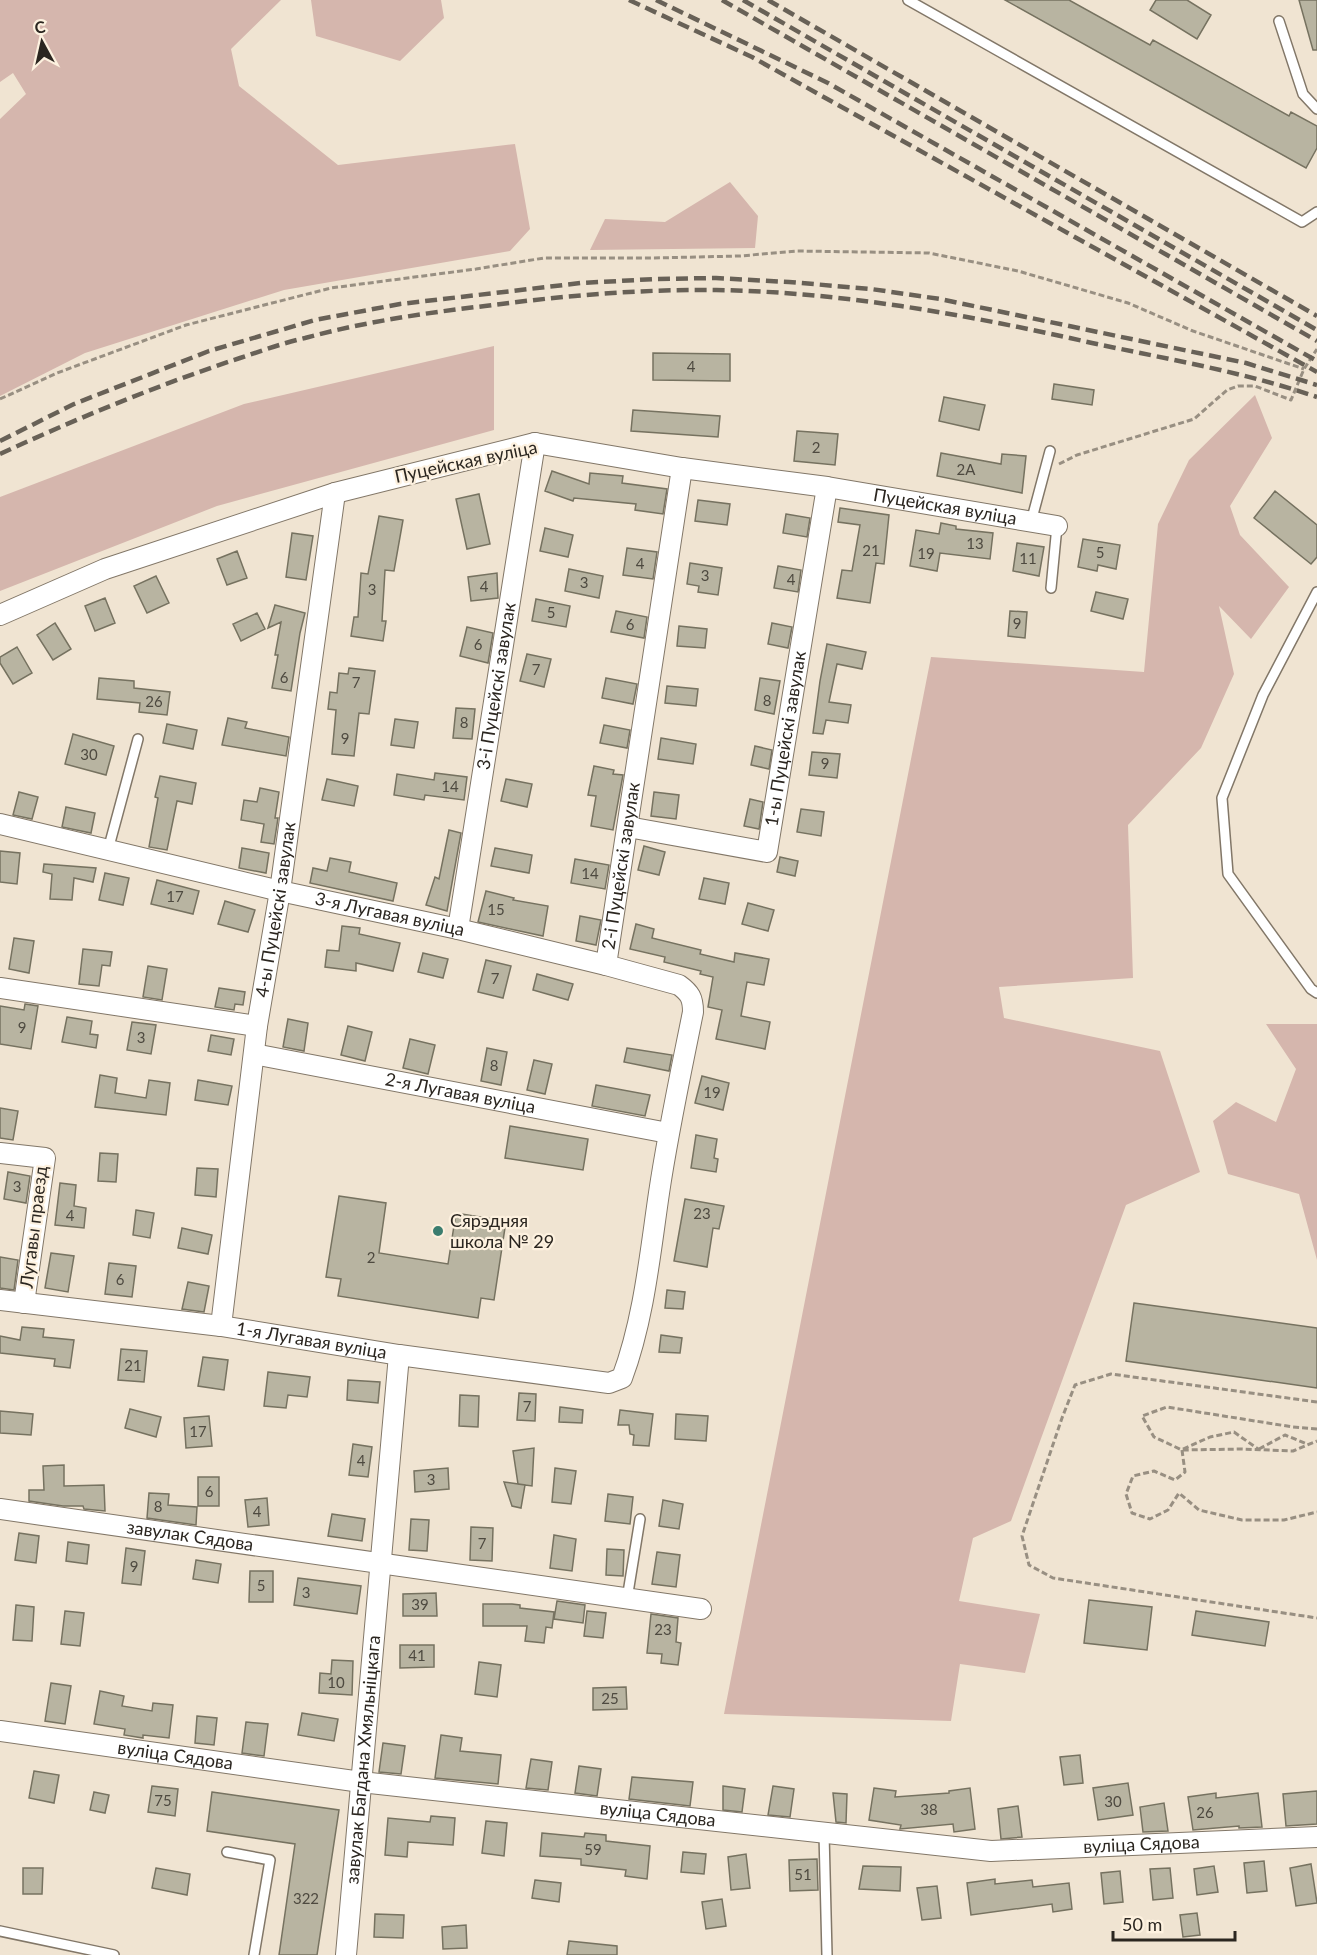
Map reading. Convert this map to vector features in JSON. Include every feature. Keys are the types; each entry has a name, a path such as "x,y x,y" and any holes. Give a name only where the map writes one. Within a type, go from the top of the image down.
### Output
{"street":[{"name":"Пуцейская вуліца","path":"0,615 105,569 335,493 535,443 682,468 827,487 1057,526"},
{"name":"3-і Пуцейскі завулак","path":"458,929 535,443"},
{"name":"2-і Пуцейскі завулак","path":"622,1378 630,1355 642,1300 668,1133 693,1012 693,1000 689,992 679,985 606,965 682,468"},
{"name":"1-ы Пуцейскі завулак","path":"628,826 766,852 827,487"},
{"name":"4-ы Пуцейскі завулак","path":"221,1326 257,1026 280,891 335,493"},
{"name":"3-я Лугавая вуліца","path":"0,824 280,891 458,929 606,965"},
{"path":"0,988 257,1026"},
{"name":"2-я Лугавая вуліца","path":"254,1054 668,1133"},
{"name":"Лугавы праезд","path":"0,1153 45,1158 24,1303"},
{"name":"1-я Лугавая вуліца","path":"0,1300 221,1326 399,1355 609,1383 622,1378"},
{"name":"завулак Багдана Хмяльніцкага","path":"346,1955 399,1355"},
{"name":"завулак Сядова","path":"0,1509 380,1563"},
{"path":"380,1563 701,1609"},
{"name":"вуліца Сядова","path":"0,1731 361,1782 991,1851 1317,1838"}],"lane":[{"path":"908,0 1302,222 1317,212"},
{"path":"1279,21 1303,93 1317,109"},
{"path":"1031,522 1050,451"},
{"path":"1051,588 1057,526"},
{"path":"1317,592 1263,695 1222,798 1228,874 1311,989 1317,993"},
{"path":"108,850 138,739"},
{"path":"627,1599 640,1519"},
{"path":"824,1833 827,1955"},
{"path":"227,1852 270,1860 254,1955"},
{"path":"0,1931 114,1955"}],"path":[{"path":"0,399 57,373 186,325 330,288 544,258 740,256 797,251 929,253 1018,271 1128,303 1193,331 1304,369"},
{"path":"1044,472 1077,455 1194,419 1227,390 1238,386 1255,386 1291,400 1304,369 1317,349"},
{"path":"1317,1402 1112,1374 1075,1385 1022,1536 1029,1565 1053,1578 1317,1618"},
{"path":"1317,1429 1167,1407 1142,1416 1154,1437 1182,1450 1293,1451 1317,1441"},
{"path":"1182,1450 1210,1437 1234,1432 1259,1449"},
{"path":"1259,1449 1285,1435 1309,1444"},
{"path":"1182,1450 1185,1472 1175,1480 1154,1471 1133,1476 1126,1494 1132,1513 1150,1519 1168,1510 1179,1493 1199,1510 1242,1520 1284,1520 1317,1512"}],"shaded area":[{"path":"0,0 281,0 231,49 239,86 338,165 515,144 530,229 510,251 284,290 85,353 0,396 0,119 26,94 13,73 0,82"},
{"path":"311,0 441,0 444,18 400,61 316,36"},
{"path":"730,182 758,216 755,248 590,250 605,219 665,222"},
{"path":"494,346 494,430 217,506 0,591 0,497 244,404"},
{"path":"1255,395 1272,438 1230,506 1240,535 1289,587 1251,639 1219,606 1234,674 1201,748 1128,825 1133,978 999,987 1004,1018 1160,1051 1200,1172 1126,1205 1011,1521 973,1538 959,1601 1040,1614 1025,1673 960,1664 951,1721 724,1714 931,657 1144,672 1158,524 1189,460"},
{"path":"1266,1024 1317,1024 1317,1260 1299,1194 1228,1174 1213,1121 1236,1102 1276,1122 1296,1069"}],"building":[{"path":"1005,0 1069,0 1150,45 1153,40 1289,116 1291,112 1317,126 1317,148 1306,168"},
{"path":"1156,0 1187,0 1211,15 1197,39 1150,10"},
{"path":"1299,0 1317,0 1317,50 1313,50"},
{"path":"653,353 730,354 730,381 653,380"},
{"path":"1054,384 1094,390 1092,405 1052,399"},
{"path":"944,397 985,405 979,430 939,421"},
{"path":"633,410 720,416 718,437 631,431"},
{"path":"797,431 838,434 835,465 794,461"},
{"path":"941,453 1001,464 1002,454 1026,456 1022,493 937,476"},
{"path":"552,471 589,484 590,473 623,476 622,483 667,489 663,514 635,510 636,504 574,498 573,501 545,491"},
{"path":"1275,491 1317,525 1317,557 1311,564 1254,518"},
{"path":"479,494 490,544 467,549 456,499"},
{"path":"698,500 730,504 727,525 695,521"},
{"path":"840,508 889,515 884,564 876,563 870,603 837,598 842,570 852,571 860,525 838,522"},
{"path":"786,514 810,518 807,537 783,533"},
{"path":"379,516 403,520 394,571 385,570 382,621 386,621 383,641 351,636 354,617 358,617 361,573 368,574"},
{"path":"941,523 956,526 956,529 993,533 990,559 940,553 937,571 910,566 916,530 939,534"},
{"path":"545,528 573,535 568,557 540,551"},
{"path":"292,533 313,536 306,580 286,577"},
{"path":"1083,539 1120,545 1116,569 1098,565 1097,571 1078,567"},
{"path":"1017,543 1044,547 1039,576 1013,571"},
{"path":"627,548 657,552 653,579 623,575"},
{"path":"237,551 247,578 227,585 217,559"},
{"path":"690,563 722,568 718,595 698,592 699,586 687,584"},
{"path":"778,566 801,570 798,592 774,588"},
{"path":"569,569 603,576 599,598 565,591"},
{"path":"497,573 498,598 471,601 468,577"},
{"path":"156,576 169,603 147,613 134,586"},
{"path":"1096,592 1128,599 1123,619 1091,611"},
{"path":"105,598 115,623 95,631 85,606"},
{"path":"536,599 570,606 566,627 532,621"},
{"path":"275,605 305,613 291,691 272,688 281,622 268,628"},
{"path":"616,611 647,617 644,638 611,632"},
{"path":"1010,611 1027,612 1025,638 1008,636"},
{"path":"257,613 265,629 241,641 233,624"},
{"path":"55,623 71,649 53,660 37,635"},
{"path":"772,623 792,627 788,648 768,644"},
{"path":"679,626 707,629 705,648 677,646"},
{"path":"467,627 493,633 488,663 460,656"},
{"path":"827,644 866,652 862,669 837,664 829,702 851,705 848,723 826,720 823,734 813,733 820,681"},
{"path":"17,647 32,673 13,684 0,663 0,657"},
{"path":"527,654 551,659 544,687 520,681"},
{"path":"349,668 375,671 369,714 359,713 354,756 332,754 336,710 328,709 330,692 337,693 339,673 348,674"},
{"path":"99,678 134,681 134,688 170,692 167,715 139,712 140,703 97,699"},
{"path":"606,678 637,684 633,704 602,698"},
{"path":"760,678 780,681 774,714 755,710"},
{"path":"667,686 698,689 696,706 665,703"},
{"path":"456,708 475,709 472,739 453,738"},
{"path":"228,718 247,722 245,728 289,737 286,756 222,745"},
{"path":"395,719 418,722 414,748 391,745"},
{"path":"167,724 197,730 193,749 163,743"},
{"path":"604,725 630,730 627,748 600,743"},
{"path":"73,734 114,746 106,775 65,764"},
{"path":"661,738 696,744 693,764 658,759"},
{"path":"755,746 772,750 769,769 751,765"},
{"path":"812,752 840,754 837,778 809,775"},
{"path":"594,766 614,770 613,774 623,775 613,830 591,826 596,796 588,795"},
{"path":"435,773 467,777 464,800 425,795 424,800 394,795 397,774 434,780"},
{"path":"160,776 196,783 192,804 177,801 167,850 149,847"},
{"path":"327,779 358,786 354,806 322,800"},
{"path":"506,779 532,784 527,807 501,801"},
{"path":"260,788 279,792 274,844 261,842 264,824 241,820 244,800 257,802"},
{"path":"19,792 38,797 32,819 13,815"},
{"path":"654,792 679,795 676,819 651,816"},
{"path":"750,799 763,802 759,829 744,826"},
{"path":"66,807 95,813 91,833 62,827"},
{"path":"801,809 824,812 821,836 797,832"},
{"path":"449,830 461,833 447,911 426,905 435,877 439,879"},
{"path":"644,846 665,852 659,875 638,870"},
{"path":"242,848 269,853 266,873 239,868"},
{"path":"495,848 532,855 529,873 491,866"},
{"path":"0,851 20,853 17,884 0,882"},
{"path":"780,857 798,861 795,876 777,872"},
{"path":"330,858 351,862 349,872 397,883 393,901 310,883 313,868 327,871"},
{"path":"575,859 609,865 605,889 571,883"},
{"path":"44,864 96,868 93,882 74,878 72,900 50,899 52,874 43,872"},
{"path":"105,873 129,878 123,905 99,900"},
{"path":"704,878 729,883 725,904 699,899"},
{"path":"157,880 199,891 193,914 151,904"},
{"path":"486,891 514,898 513,900 548,906 543,936 478,922"},
{"path":"225,901 255,910 248,932 218,924"},
{"path":"748,903 774,910 768,931 742,924"},
{"path":"580,916 601,920 596,945 576,941"},
{"path":"636,924 654,929 652,938 701,950 700,954 734,962 735,953 769,959 764,985 747,982 741,1016 770,1022 765,1049 716,1039 722,1010 708,1007 713,977 700,974 701,971 664,962 665,957 630,949"},
{"path":"342,926 360,928 359,934 400,943 393,971 356,963 356,971 325,967 327,950 339,951"},
{"path":"14,938 34,941 29,973 9,969"},
{"path":"83,949 112,952 110,966 102,965 99,986 79,984"},
{"path":"423,953 448,959 443,978 418,972"},
{"path":"486,960 511,966 503,998 478,992"},
{"path":"148,966 167,969 162,1000 143,997"},
{"path":"537,974 573,984 568,1000 533,990"},
{"path":"219,988 245,992 243,1005 235,1004 234,1010 215,1007"},
{"path":"25,1004 38,1006 31,1049 0,1044 0,1006 24,1010"},
{"path":"67,1017 92,1021 90,1034 98,1035 96,1048 62,1042"},
{"path":"288,1019 308,1023 304,1051 283,1047"},
{"path":"132,1022 156,1025 151,1054 127,1050"},
{"path":"348,1026 372,1032 365,1061 341,1055"},
{"path":"211,1035 234,1039 231,1055 208,1051"},
{"path":"410,1039 435,1045 428,1074 403,1068"},
{"path":"487,1048 507,1052 501,1085 481,1081"},
{"path":"627,1048 672,1055 669,1071 624,1062"},
{"path":"534,1060 552,1064 545,1094 527,1090"},
{"path":"100,1075 117,1078 115,1093 146,1098 149,1080 170,1083 166,1115 95,1107"},
{"path":"702,1076 729,1083 723,1110 695,1103"},
{"path":"198,1080 232,1086 228,1105 195,1100"},
{"path":"596,1085 650,1095 645,1116 592,1106"},
{"path":"0,1108 18,1111 13,1140 0,1138"},
{"path":"510,1126 588,1139 583,1170 505,1158"},
{"path":"696,1135 717,1139 714,1158 718,1159 716,1172 691,1168"},
{"path":"100,1153 118,1154 116,1182 98,1181"},
{"path":"197,1168 218,1169 216,1197 195,1195"},
{"path":"8,1172 30,1176 26,1203 4,1199"},
{"path":"60,1183 76,1185 74,1206 86,1208 84,1228 55,1225"},
{"path":"339,1196 386,1203 379,1253 448,1264 456,1213 506,1221 494,1300 481,1298 478,1318 338,1296 341,1279 326,1277"},
{"path":"685,1199 724,1206 719,1229 713,1228 707,1267 674,1261"},
{"path":"136,1210 154,1213 150,1238 133,1235"},
{"path":"182,1228 212,1235 208,1254 178,1248"},
{"path":"51,1253 74,1256 68,1292 45,1288"},
{"path":"0,1257 18,1260 14,1290 0,1288"},
{"path":"109,1263 136,1266 132,1297 105,1294"},
{"path":"188,1282 209,1286 204,1312 182,1309"},
{"path":"667,1290 685,1292 683,1309 665,1308"},
{"path":"1134,1303 1317,1328 1317,1388 1126,1361"},
{"path":"22,1327 44,1329 43,1337 74,1340 70,1368 54,1366 55,1359 0,1353 0,1336 20,1340"},
{"path":"661,1335 682,1338 680,1353 659,1352"},
{"path":"121,1349 147,1351 144,1382 118,1380"},
{"path":"203,1357 228,1360 224,1390 198,1386"},
{"path":"268,1372 310,1377 307,1397 288,1395 286,1408 264,1406"},
{"path":"348,1380 380,1382 378,1403 347,1400"},
{"path":"519,1393 536,1394 535,1421 517,1420"},
{"path":"460,1395 479,1396 478,1427 459,1426"},
{"path":"560,1407 583,1410 582,1423 559,1422"},
{"path":"130,1409 161,1417 156,1437 125,1428"},
{"path":"620,1410 653,1414 649,1446 633,1445 634,1435 630,1434 629,1425 618,1425"},
{"path":"0,1411 33,1414 31,1435 0,1433"},
{"path":"676,1414 708,1416 706,1441 675,1439"},
{"path":"209,1416 212,1446 186,1448 184,1418"},
{"path":"353,1444 372,1447 368,1477 349,1475"},
{"path":"534,1448 532,1486 518,1484 513,1451"},
{"path":"64,1465 64,1486 104,1485 105,1511 84,1509 83,1506 63,1506 29,1501 29,1490 44,1490 43,1466"},
{"path":"448,1468 449,1489 415,1492 414,1471"},
{"path":"555,1468 576,1471 571,1504 552,1502"},
{"path":"198,1477 219,1477 219,1506 198,1506"},
{"path":"504,1482 525,1485 521,1508 512,1506"},
{"path":"149,1493 169,1494 168,1505 197,1507 196,1525 147,1518"},
{"path":"608,1494 633,1497 630,1524 605,1521"},
{"path":"267,1498 269,1525 248,1527 245,1500"},
{"path":"663,1500 683,1504 679,1529 659,1526"},
{"path":"332,1514 365,1519 362,1541 328,1536"},
{"path":"411,1519 429,1520 427,1551 409,1550"},
{"path":"471,1527 493,1528 492,1561 470,1560"},
{"path":"19,1533 39,1536 36,1563 15,1560"},
{"path":"554,1535 576,1539 572,1571 550,1568"},
{"path":"68,1542 89,1545 87,1564 66,1561"},
{"path":"126,1548 145,1551 141,1585 122,1583"},
{"path":"607,1549 624,1550 623,1576 606,1575"},
{"path":"657,1552 680,1555 676,1587 652,1584"},
{"path":"196,1560 221,1564 218,1583 193,1579"},
{"path":"250,1571 273,1571 273,1602 249,1602"},
{"path":"298,1578 361,1586 357,1614 294,1605"},
{"path":"436,1593 437,1616 403,1616 403,1594"},
{"path":"1089,1600 1152,1607 1147,1650 1084,1643"},
{"path":"557,1601 585,1605 583,1623 554,1619"},
{"path":"483,1604 512,1604 520,1605 520,1608 554,1612 552,1628 546,1627 544,1643 525,1641 527,1626 483,1626"},
{"path":"16,1605 34,1607 32,1641 13,1640"},
{"path":"65,1611 84,1613 80,1646 61,1644"},
{"path":"587,1611 606,1613 603,1638 584,1636"},
{"path":"1196,1611 1269,1622 1265,1646 1192,1635"},
{"path":"651,1614 678,1618 676,1642 681,1643 678,1665 661,1663 662,1654 647,1653"},
{"path":"400,1645 434,1645 434,1667 400,1668"},
{"path":"332,1660 353,1661 352,1695 319,1693 320,1673 331,1674"},
{"path":"479,1662 501,1665 497,1697 475,1694"},
{"path":"51,1683 71,1686 65,1724 45,1721"},
{"path":"626,1687 627,1709 593,1710 593,1688"},
{"path":"100,1691 124,1696 122,1706 152,1711 153,1703 173,1705 169,1738 124,1735 125,1729 94,1724"},
{"path":"302,1713 338,1719 334,1741 298,1735"},
{"path":"197,1716 217,1718 214,1745 195,1743"},
{"path":"246,1722 268,1724 264,1756 242,1753"},
{"path":"441,1735 462,1738 460,1751 501,1755 498,1784 435,1778"},
{"path":"383,1743 405,1746 401,1774 379,1772"},
{"path":"1080,1755 1083,1783 1064,1785 1060,1757"},
{"path":"531,1759 552,1762 548,1790 526,1788"},
{"path":"579,1766 601,1769 597,1796 575,1793"},
{"path":"34,1771 59,1775 54,1803 29,1798"},
{"path":"632,1777 693,1782 690,1806 629,1799"},
{"path":"1128,1783 1133,1815 1098,1820 1093,1788"},
{"path":"152,1786 178,1789 175,1816 148,1812"},
{"path":"723,1786 745,1789 742,1812 723,1810"},
{"path":"773,1786 794,1789 790,1817 768,1815"},
{"path":"874,1788 896,1791 895,1797 949,1793 949,1791 970,1788 975,1829 954,1832 953,1824 900,1829 901,1825 869,1820"},
{"path":"1317,1791 1317,1824 1286,1826 1283,1794"},
{"path":"94,1792 109,1795 105,1813 90,1810"},
{"path":"212,1792 339,1810 317,1955 279,1955 295,1844 207,1831"},
{"path":"833,1793 847,1794 846,1823 836,1822"},
{"path":"1216,1793 1216,1798 1258,1793 1262,1827 1239,1828 1239,1826 1193,1830 1188,1797"},
{"path":"1164,1803 1168,1831 1143,1832 1140,1807"},
{"path":"1018,1806 1022,1837 1001,1839 998,1809"},
{"path":"431,1816 455,1818 453,1845 408,1842 407,1857 385,1855 388,1818 430,1822"},
{"path":"486,1821 507,1823 504,1856 482,1853"},
{"path":"542,1833 584,1837 585,1833 606,1835 606,1841 650,1846 647,1879 625,1876 626,1870 581,1865 581,1859 540,1856"},
{"path":"683,1852 706,1854 704,1874 681,1872"},
{"path":"746,1854 750,1888 731,1890 728,1857"},
{"path":"817,1859 818,1890 790,1891 789,1860"},
{"path":"1264,1861 1267,1891 1247,1893 1244,1863"},
{"path":"1311,1864 1317,1903 1296,1906 1290,1868"},
{"path":"863,1866 901,1867 900,1891 859,1889"},
{"path":"1214,1866 1218,1892 1197,1895 1194,1869"},
{"path":"23,1868 43,1868 42,1894 23,1894"},
{"path":"156,1868 190,1874 187,1895 152,1888"},
{"path":"1170,1868 1173,1898 1153,1900 1150,1869"},
{"path":"1120,1871 1123,1902 1104,1904 1101,1873"},
{"path":"995,1879 995,1884 1032,1880 1033,1887 1069,1883 1072,1909 1053,1912 1052,1904 971,1915 967,1883"},
{"path":"535,1880 561,1883 559,1902 532,1898"},
{"path":"937,1886 941,1918 922,1920 917,1888"},
{"path":"722,1899 726,1926 706,1929 702,1902"},
{"path":"1197,1913 1200,1935 1183,1937 1180,1915"},
{"path":"375,1914 404,1915 403,1938 374,1937"},
{"path":"466,1925 467,1948 443,1949 442,1927"},
{"path":"569,1941 617,1946 617,1955 567,1955"}],"railway":[{"path":"629,0 752,57 1317,372"},
{"path":"656,0 828,83 1317,361"},
{"path":"722,0 1317,341"},
{"path":"743,0 1317,330"},
{"path":"768,0 1317,316"},
{"path":"0,441 74,404 209,351 315,320 400,304 581,283 656,279 716,278 789,282 871,289 940,299 1246,363 1317,385"},
{"path":"0,454 179,379 272,347 327,332 394,319 514,302 629,292 716,290 811,295 952,314 1205,367 1262,380 1317,397"}],"place":[{"name":"Сярэдняя школа № 29","path":"438,1231"}]}
